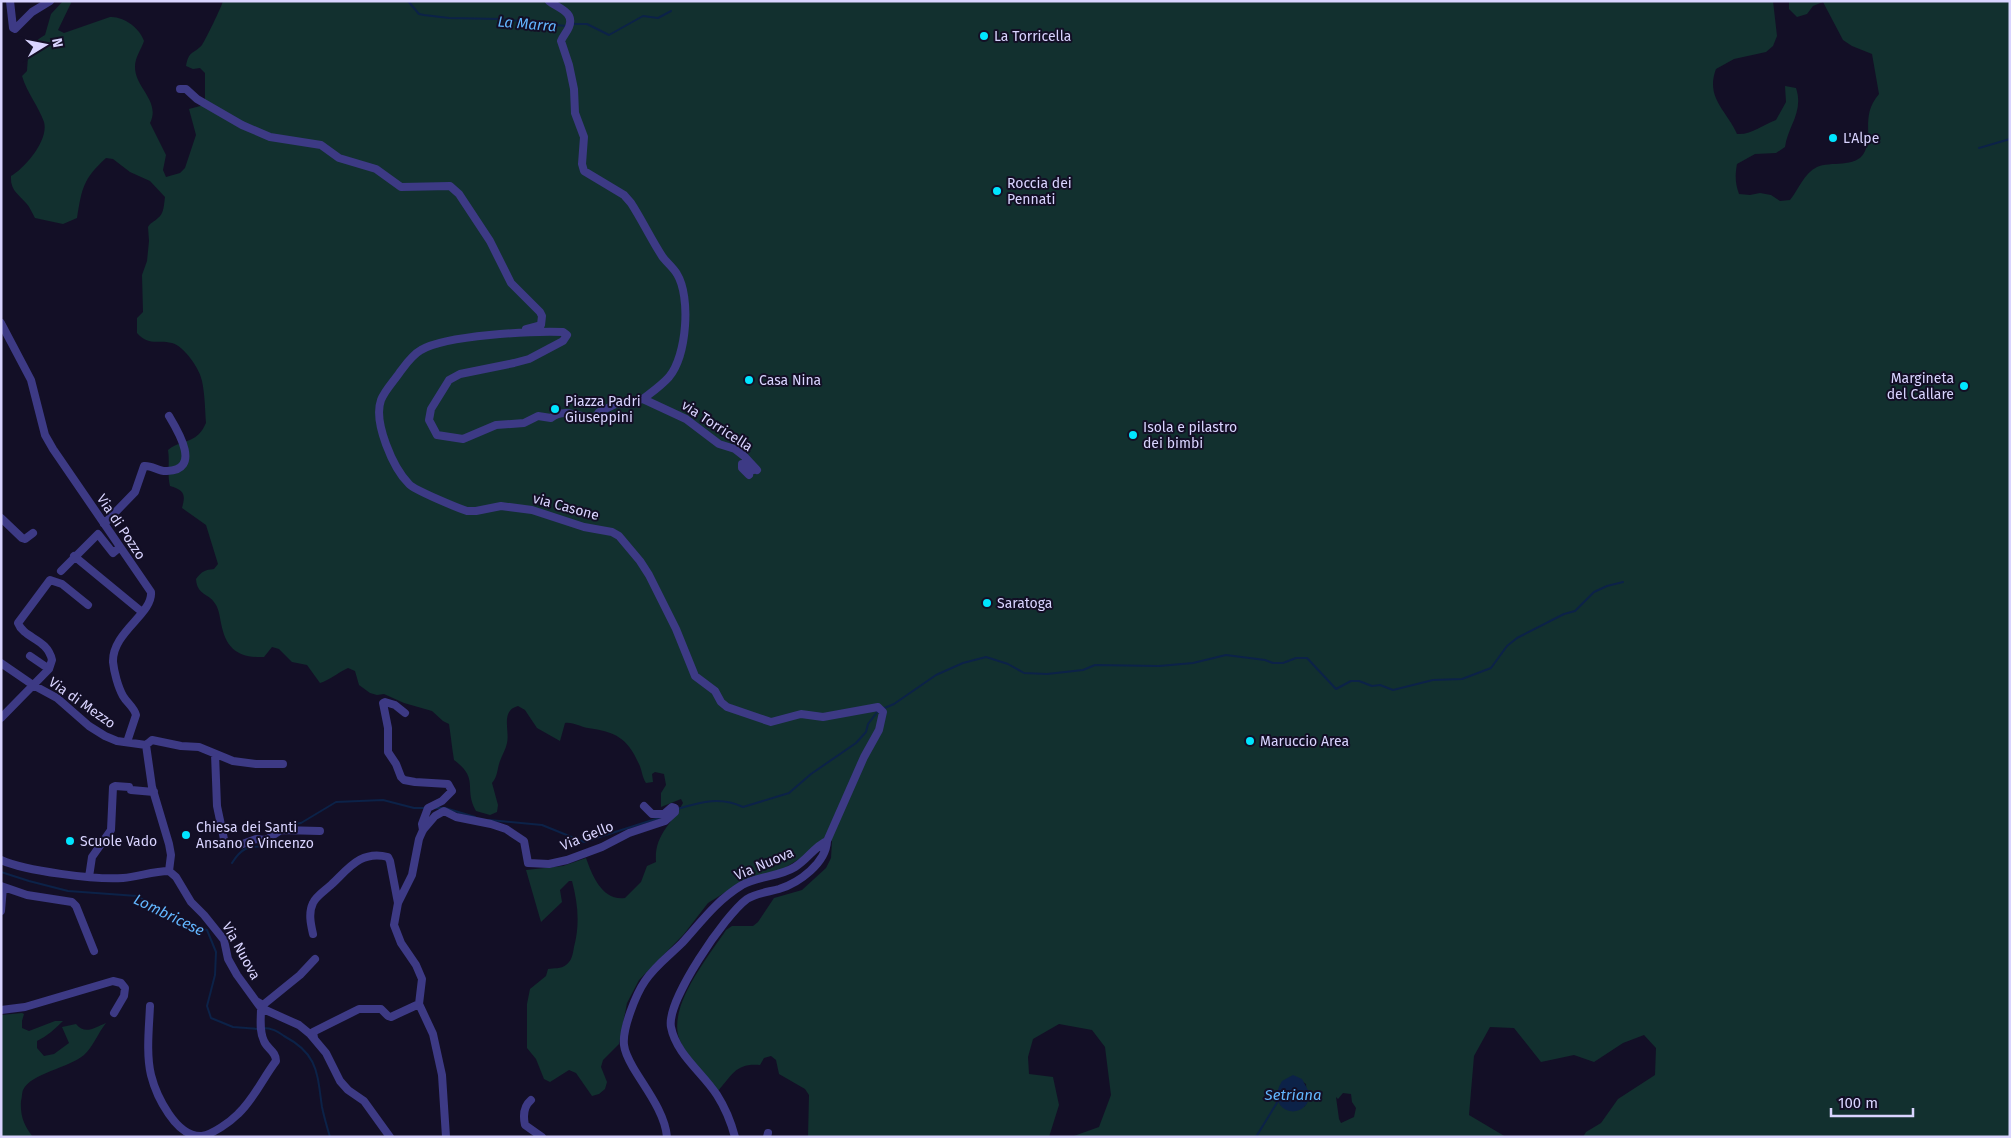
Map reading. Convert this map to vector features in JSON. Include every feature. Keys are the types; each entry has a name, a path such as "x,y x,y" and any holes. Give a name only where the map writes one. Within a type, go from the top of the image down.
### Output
{"street":[{"path":"10,1 13,28 15,29 32,12 50,1"},
{"path":"549,1 565,10 570,20 561,41 574,89 575,113 584,137 582,164 584,171 624,196 631,203 663,257 677,274 684,294 685,318 682,345 674,370 670,376 643,399"},
{"path":"180,89 186,89 197,99 242,125 270,137 312,142 321,145 339,158 376,169 401,187 450,186 459,194 490,241 511,283 542,316 541,325 509,334"},
{"name":"Via di Pozzo","path":"1,323 30,380 46,435 62,464 119,548 150,589 151,600 122,636 115,649 113,659 119,688 136,715 127,742"},
{"name":"via Casone","path":"643,399 616,404 599,412 594,419 568,412 557,413 551,418 538,416 524,423 496,426 463,439 437,435 429,420 431,409 449,380 460,374 529,358 563,341 567,335 563,332 509,334 428,346 419,350 410,359 388,388 379,408 383,434 391,457 410,486 467,511 500,506 532,510 584,527 612,532 619,536 649,575 676,629 695,676 714,691 721,702 727,707 770,722 801,714 823,717 880,709 878,730 827,840"},
{"name":"via Torricella","path":"643,399 686,419 719,444 735,449 757,470 752,470 742,464 742,468 749,475"},
{"path":"104,524 135,492 144,466 167,471 183,464 185,448 169,416"},
{"path":"1,518 22,538 26,539 33,533"},
{"path":"61,571 98,534 113,553 119,548"},
{"path":"74,556 142,612"},
{"path":"1,718 49,669 52,660 45,646 20,628 18,622 50,580 62,584 88,605"},
{"path":"30,656 49,669"},
{"name":"Via di Mezzo","path":"1,663 33,685 57,698 89,726 117,741 146,745 152,740 160,741 181,746 199,747 233,761 256,764 283,764"},
{"path":"405,713 389,702 383,703 388,728 388,752 396,764 401,777 404,780 415,782 448,784 452,791 442,802 427,809 422,824 412,875 398,903 394,925 401,943 416,965 422,978 419,1004 433,1034 442,1075 445,1136"},
{"path":"1,860 21,867 88,877 123,878 169,871 171,855 169,844 154,792 146,745"},
{"path":"215,754 217,806 225,844"},
{"path":"88,877 92,857 111,830 113,788 115,786 154,792"},
{"name":"Via Gello","path":"422,830 435,816 444,811 456,817 492,824 506,829 524,841 528,863 548,864 567,860 602,847 629,833 659,824 665,821 675,810 672,807 664,814 658,815 652,814 644,806"},
{"path":"216,845 261,841 281,830 320,831"},
{"name":"Via Nuova","path":"668,1137 658,1110 628,1057 624,1046 624,1034 639,991 645,980 715,904 744,884 793,869 808,858 818,845 827,840 827,846 818,862 803,876 791,884 748,898 737,907 696,965 674,1004 670,1026 677,1044 716,1094 729,1115 735,1137"},
{"path":"314,934 310,920 313,902 353,863 364,858 374,856 388,857 398,903"},
{"name":"Via Nuova","path":"169,871 176,877 191,902 224,940 228,959 261,1008 299,1025 314,1038 326,1053 340,1081 348,1090 364,1101 390,1137"},
{"path":"1,911 2,886 27,895 72,902 76,906 94,951"},
{"path":"255,1000 263,1005 300,975 315,959"},
{"path":"1,1010 25,1007 113,981 121,983 125,988 124,996 114,1013"},
{"path":"314,1038 313,1032 359,1009 381,1010 392,1017 419,1004"},
{"path":"150,1006 150,1074 172,1120 196,1136 208,1134 237,1115 246,1106 276,1061 275,1053 264,1042 261,1029 261,1008"},
{"path":"531,1100 526,1108 525,1125 542,1137"}],"green space":[{"path":"63,1 72,1 58,30 64,33 115,17 135,27 142,36 144,41 136,60 136,75 150,101 153,115 150,123 166,155 163,170 166,177 180,173 185,168 196,135 189,109 204,105 205,73 200,68 193,69 186,66 187,61 190,55 202,45 223,1 1773,1 1777,36 1773,46 1766,52 1734,59 1716,69 1713,88 1719,104 1737,134 1742,134 1776,120 1786,102 1785,86 1796,88 1798,97 1797,112 1785,147 1776,153 1755,154 1737,164 1736,168 1736,183 1739,194 1750,195 1760,193 1771,195 1780,201 1790,200 1805,177 1817,167 1855,161 1860,158 1867,146 1870,110 1879,94 1872,54 1843,40 1823,2 1813,6 1807,14 1797,17 1789,9 1789,1 2010,1 2010,1137 1583,1137 1586,1132 1601,1123 1618,1099 1655,1075 1656,1048 1644,1035 1623,1043 1594,1062 1574,1055 1541,1062 1514,1028 1490,1027 1474,1056 1469,1115 1506,1137 1071,1137 1099,1127 1111,1095 1105,1047 1092,1030 1059,1024 1033,1039 1028,1057 1029,1074 1053,1077 1059,1105 1049,1137 808,1137 809,1095 805,1089 779,1074 776,1060 771,1056 764,1058 760,1065 740,1068 718,1091 686,1052 679,1038 677,1025 679,1011 692,981 726,930 732,926 753,926 758,922 774,898 802,890 826,868 831,858 832,841 824,838 801,858 786,867 774,873 745,880 708,903 684,934 639,980 627,1003 619,1044 603,1060 601,1067 607,1082 605,1089 599,1094 592,1096 576,1073 569,1070 550,1082 544,1079 536,1059 527,1048 527,1004 530,989 546,976 548,969 560,968 571,959 578,922 577,906 572,881 569,881 560,890 562,902 541,922 526,870 563,866 586,858 591,872 604,891 617,898 625,898 641,882 647,866 656,862 660,837 683,803 681,799 661,807 661,793 666,785 664,774 655,772 652,774 653,782 646,783 640,766 630,748 619,737 606,732 565,723 560,741 537,728 525,710 518,706 512,708 507,716 508,738 492,783 498,805 497,812 490,815 476,811 472,803 467,773 454,760 449,724 432,711 404,703 384,694 370,693 359,685 355,671 348,668 320,683 307,665 292,662 279,649 272,647 264,657 255,657 240,654 230,645 223,632 216,605 201,592 197,585 196,579 200,574 206,570 214,569 218,564 206,525 182,508 183,493 170,486 169,482 168,450 195,437 201,432 206,423 201,376 191,359 177,345 146,340 137,333 137,318 143,312 142,275 147,261 148,227 160,216 165,197 150,181 130,172 113,159 106,158 88,178 82,191 77,218 63,224 35,218 29,206 12,185 11,176 23,167 35,153 45,129 44,122 22,76 27,71 31,46 45,35 51,14","holes":["1302,1081 1306,1084 1307,1103 1304,1107 1281,1106 1277,1096 1281,1085","1343,1093 1351,1094 1352,1102 1356,1108 1354,1117 1341,1123 1336,1097 1338,1099"]},
{"path":"24,1014 22,1028 29,1031 55,1021 63,1021 37,1041 37,1048 44,1056 54,1054 69,1043 62,1027 76,1024 86,1030 106,1023 84,1055 69,1064 34,1079 23,1090 21,1101 22,1116 27,1129 33,1137 1,1137 1,1015"}],"water":[{"name":"Setriana","path":"1293,1075 1302,1079 1310,1094 1308,1102 1304,1107 1293,1111 1282,1107 1277,1095 1282,1081"}],"waterway":[{"name":"La Marra","path":"408,1 419,14 424,15 449,18 500,19 566,26"},
{"name":"La Marra","path":"573,24 587,24 609,35 643,16 658,18 671,11"},
{"path":"1979,148 2010,139"},
{"path":"882,709 894,704 936,675 963,663 986,657 1008,664 1024,673 1047,674 1083,670 1095,665 1159,666 1193,663 1226,655 1265,660 1273,663 1283,663 1296,658 1307,658 1336,689 1351,681 1359,681 1372,686 1380,685 1393,690 1433,680 1462,679 1491,668 1507,646 1517,638 1564,614 1575,611 1594,592 1623,582"},
{"path":"677,809 710,801 726,802 743,807 789,793 811,774 856,743 866,732 868,724 878,711"},
{"path":"275,830 281,826 301,823 336,802 383,800 414,808 426,808"},
{"path":"436,808 445,808 475,817"},
{"path":"489,820 542,825 584,842 662,817"},
{"path":"232,863 242,851 266,846 272,839"},
{"name":"Lombricese","path":"1,872 68,891 137,896 183,922 207,930 216,952 215,975 207,1006 211,1018 233,1027 258,1029"},
{"name":"Lombricese","path":"263,1028 272,1029 279,1033 295,1043 310,1057 317,1074 322,1107 330,1137"},
{"path":"1256,1137 1278,1101"}],"place":[{"name":"La Torricella","path":"984,36"},
{"name":"L'Alpe","path":"1833,138"},
{"name":"Roccia dei Pennati","path":"997,191"},
{"name":"Casa Nina","path":"749,380"},
{"name":"Margineta del Callare","path":"1964,386"},
{"name":"Piazza Padri Giuseppini","path":"555,409"},
{"name":"Isola e pilastro dei bimbi","path":"1133,435"},
{"name":"Saratoga","path":"987,603"},
{"name":"Maruccio Area","path":"1250,741"},
{"name":"Chiesa dei Santi Ansano e Vincenzo","path":"186,835"},
{"name":"Scuole Vado","path":"70,841"}]}
